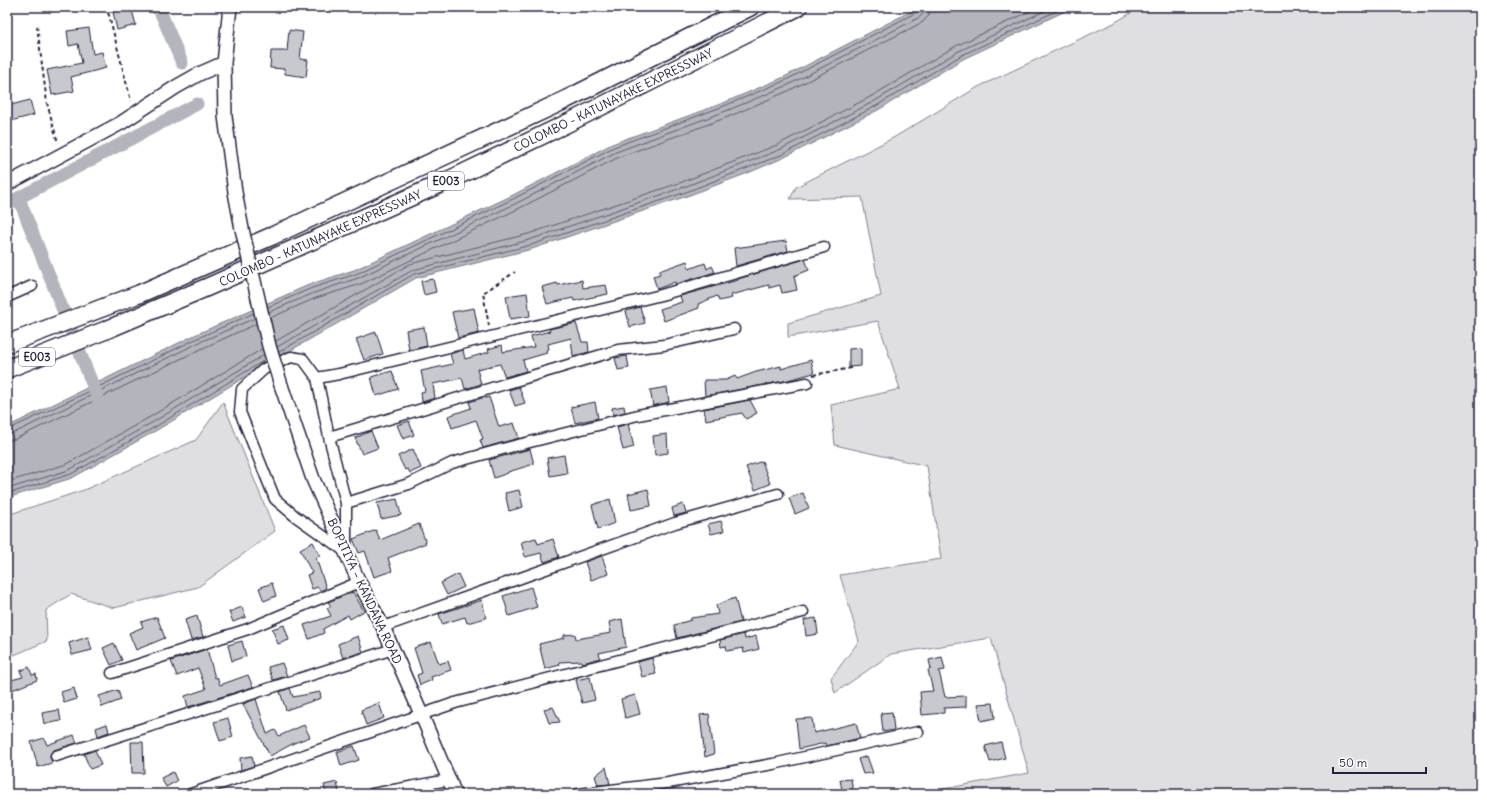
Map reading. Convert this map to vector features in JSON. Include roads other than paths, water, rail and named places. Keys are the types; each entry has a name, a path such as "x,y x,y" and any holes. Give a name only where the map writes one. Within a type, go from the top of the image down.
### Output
{"highway":[{"name":"COLOMBO - KATUNAYAKE EXPRESSWAY","path":"7,344 139,294 286,230 561,102 750,7"},
{"name":"COLOMBO - KATUNAYAKE EXPRESSWAY","path":"7,369 217,283 449,180 570,122 798,7"}],"street":[{"name":"BOPITIYA – KANDANA ROAD","path":"230,7 224,63 225,116 235,192 242,229 269,346 313,479 359,582 393,648 455,794"},
{"path":"7,184 121,123 176,87 199,74 224,63"},
{"path":"317,378 339,374 661,295 824,246"},
{"path":"7,297 32,286"},
{"path":"329,437 618,350 664,346 734,329"},
{"path":"291,357 303,359 317,378 329,437 346,502 346,552 295,516 275,499 240,412 242,389 264,369 291,357"},
{"path":"346,502 409,484 452,463 510,447 638,415 803,384"},
{"path":"383,627 675,523 778,494"},
{"path":"112,673 248,629 359,582"},
{"path":"191,794 422,716 455,703 804,612"},
{"path":"56,756 393,648"},
{"path":"578,794 668,783 766,766 918,732"},
{"path":"372,794 448,780"}],"water":[{"path":"919,7 1074,7 963,59 878,110 783,158 748,173 687,196 532,249 416,278 255,371 157,430 72,478 7,498 7,427 197,334 311,284 354,270 511,196 612,144 723,103 782,78"}],"waterway":[{"path":"155,7 160,11 182,63"},
{"path":"7,204 197,104"},
{"path":"19,199 99,401"}]}
